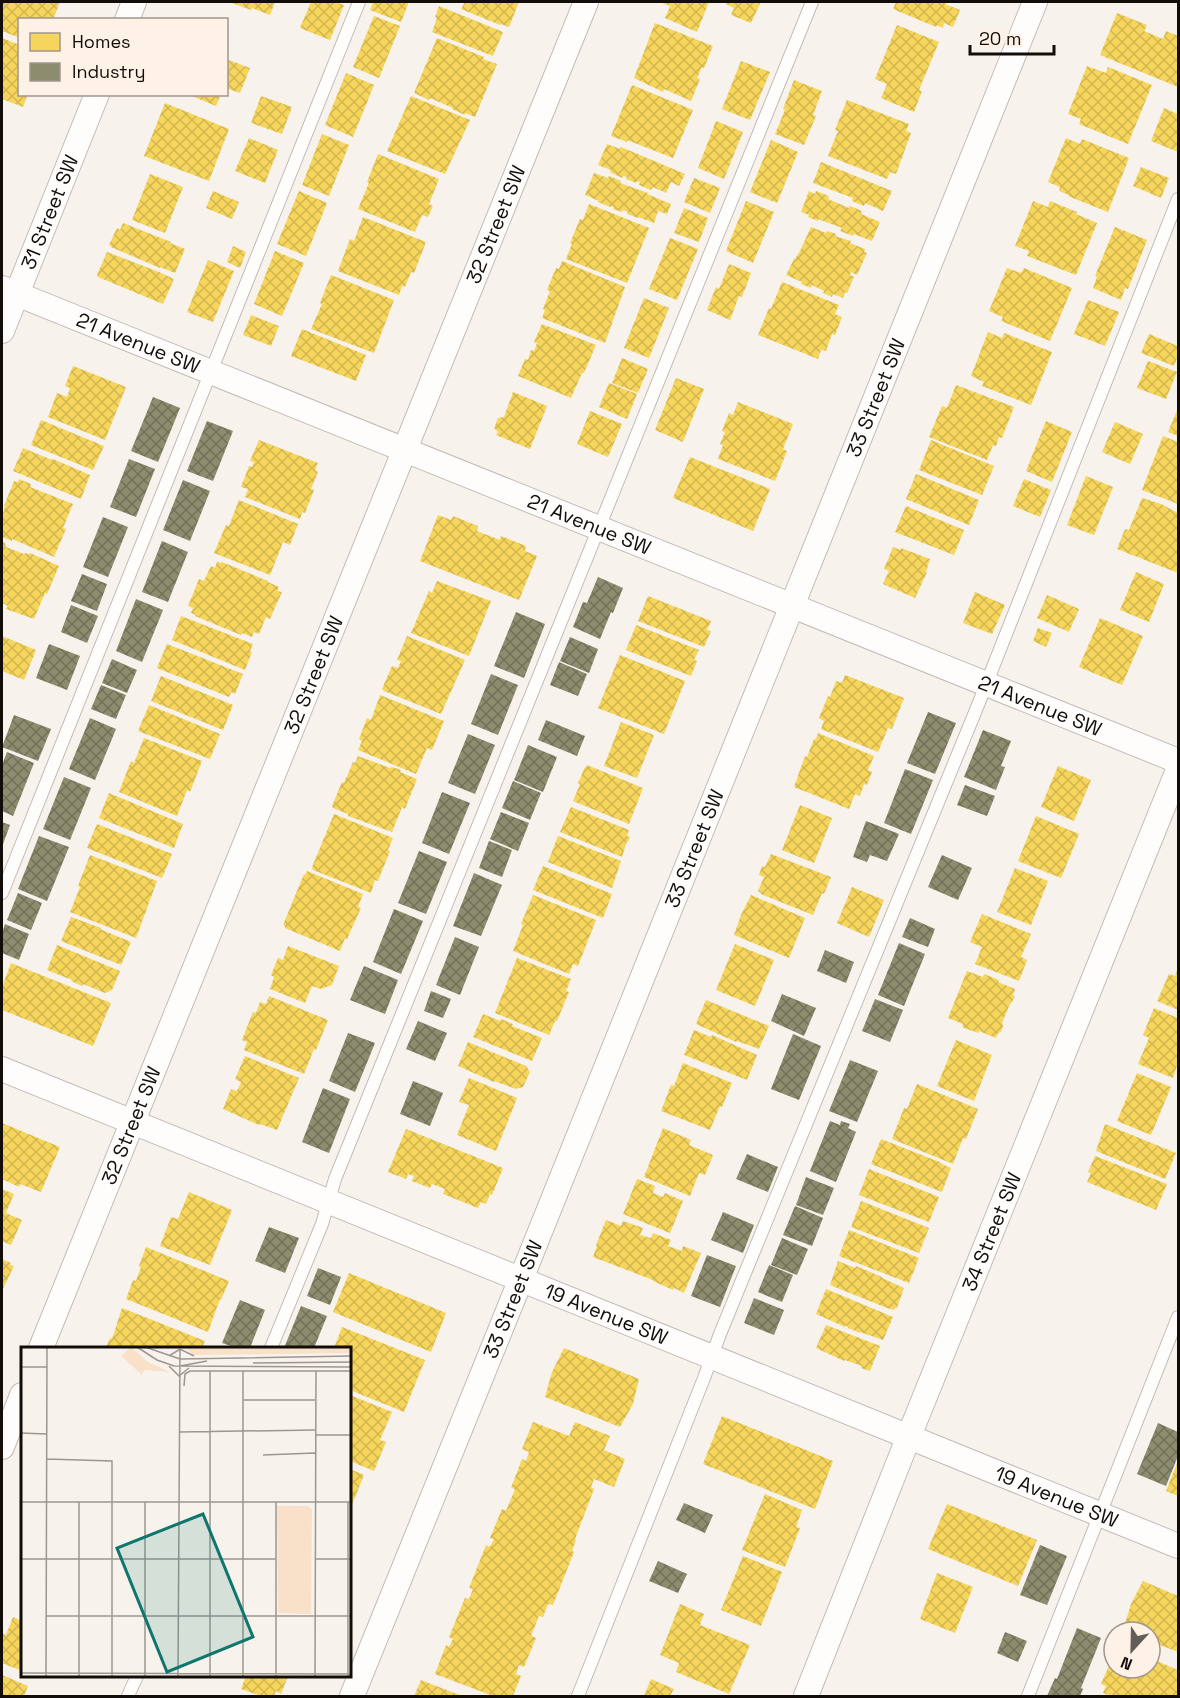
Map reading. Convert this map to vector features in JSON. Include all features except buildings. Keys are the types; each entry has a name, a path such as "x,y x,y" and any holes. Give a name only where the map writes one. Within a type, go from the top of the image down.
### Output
{"street":[{"path":"128,18 134,2"},
{"name":"32 Street SW","path":"41,1347 586,2"},
{"name":"33 Street SW","path":"352,1696 1035,2"},
{"name":"31 Street SW","path":"2,332 9,291 96,96"},
{"name":"21 Avenue SW","path":"9,291 1179,761"},
{"name":"34 Street SW","path":"806,1696 1179,770"},
{"name":"19 Avenue SW","path":"2,1069 1179,1546"},
{"path":"2,1447 21,1398"}],"lane":[{"path":"2,893 359,2"},
{"path":"271,1347 322,1224 335,1179 812,2"},
{"path":"578,1696 712,1356 986,684 1179,199"},
{"path":"1028,1696 1179,1317"},
{"path":"128,1696 137,1677"}]}
